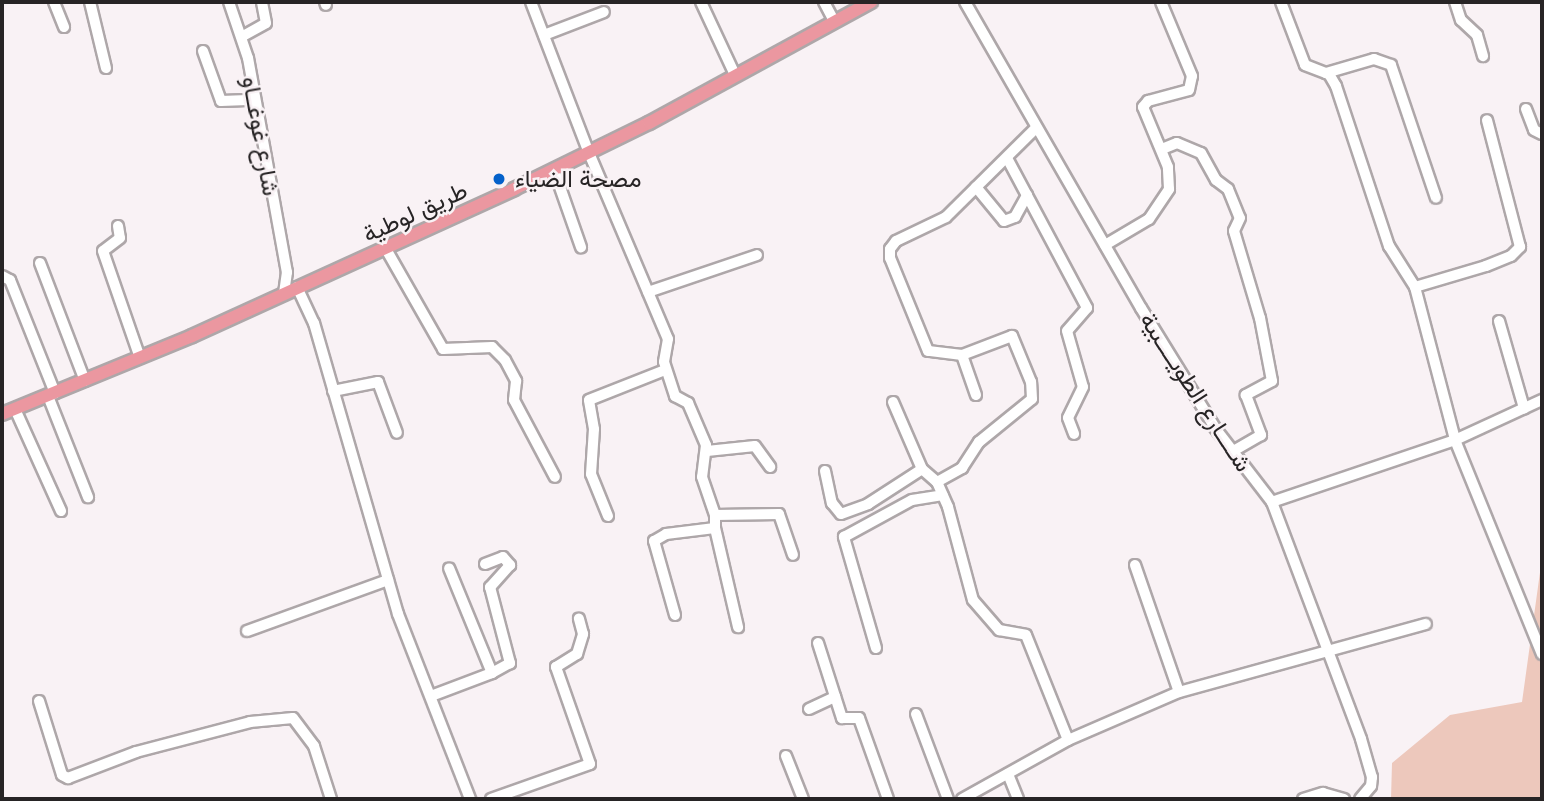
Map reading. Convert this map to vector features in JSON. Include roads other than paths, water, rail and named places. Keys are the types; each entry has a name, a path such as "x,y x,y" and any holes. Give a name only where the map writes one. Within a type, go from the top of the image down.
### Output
{"main road":[{"name":"طريق لوطية","path":"2,414 140,358 386,249 554,170 871,2"}],"street":[{"path":"54,2 64,27"},
{"path":"90,2 106,68"},
{"name":"شارع غوغــاو","path":"229,2 243,36 287,272 284,293"},
{"path":"243,36 266,23 262,2"},
{"path":"531,2 589,153 669,344 665,370 675,396 688,403 696,416 707,451 702,477 715,515 715,528 738,627"},
{"path":"701,2 735,75"},
{"path":"824,2 834,21"},
{"name":"شــــارع الطويــــبية","path":"965,2 1105,245 1232,452 1272,502 1329,649 1372,777 1371,786 1360,799"},
{"path":"1105,245 1138,228 1165,200 1170,178 1162,149 1143,105 1189,90 1192,76 1161,2"},
{"path":"1281,2 1303,62 1326,73 1336,86 1389,246 1415,287 1455,440 1542,654"},
{"path":"1455,2 1461,20 1477,35 1483,56"},
{"path":"544,35 604,12"},
{"path":"203,51 221,101 254,100"},
{"path":"1326,73 1374,59 1391,65 1436,198"},
{"path":"1526,109 1534,130 1542,134"},
{"path":"1415,287 1505,259 1520,247 1487,120"},
{"path":"937,482 962,468 979,442 1032,399 1031,383 1012,336 962,355 929,351 890,253 896,241 939,223 1036,128"},
{"path":"1162,149 1177,143 1201,153 1216,180 1228,190 1240,218 1234,232 1260,318 1272,381 1245,395 1261,435 1232,452"},
{"path":"1007,158 1087,308 1067,331 1083,387 1068,418 1074,434"},
{"path":"554,170 581,247"},
{"path":"976,187 1004,221 1015,217 1027,195"},
{"path":"118,226 120,238 103,251 140,358"},
{"path":"386,249 443,349 492,347 505,360 515,376 514,400 555,477"},
{"path":"648,292 757,255"},
{"path":"40,263 85,381"},
{"path":"287,272 301,285 388,580 470,799"},
{"path":"2,276 10,280 88,497"},
{"path":"1499,321 1524,408"},
{"path":"962,355 976,395"},
{"path":"607,516 591,474 594,429 589,400 665,370"},
{"path":"333,391 378,382 397,433"},
{"path":"1272,502 1455,440 1542,400"},
{"path":"893,402 922,469 937,482 943,495 973,600 999,630 1026,635 1068,740"},
{"path":"15,409 61,511"},
{"path":"707,451 755,446 771,467"},
{"path":"825,471 832,503 841,514 868,504 922,469"},
{"path":"876,648 844,537 912,500 943,495"},
{"path":"715,515 779,514 793,555"},
{"path":"675,615 654,541 666,534 715,528"},
{"path":"431,696 492,673 510,663 490,587 510,565 505,557 485,564"},
{"path":"1135,565 1179,692"},
{"path":"449,568 492,673"},
{"path":"247,631 388,580"},
{"path":"491,799 590,764 556,667 578,654 583,634 579,619"},
{"path":"962,799 1068,740 1179,692 1426,624"},
{"path":"818,643 842,718 859,718 888,799"},
{"path":"809,709 835,697"},
{"path":"39,701 62,775 68,778 127,755 250,722 293,718 314,746 331,799"},
{"path":"915,714 947,799"},
{"path":"786,757 803,799"},
{"path":"1008,774 1018,799"},
{"path":"1303,799 1323,793 1344,799"}],"place":[{"name":"مصحة الضياء","path":"499,179"}]}
